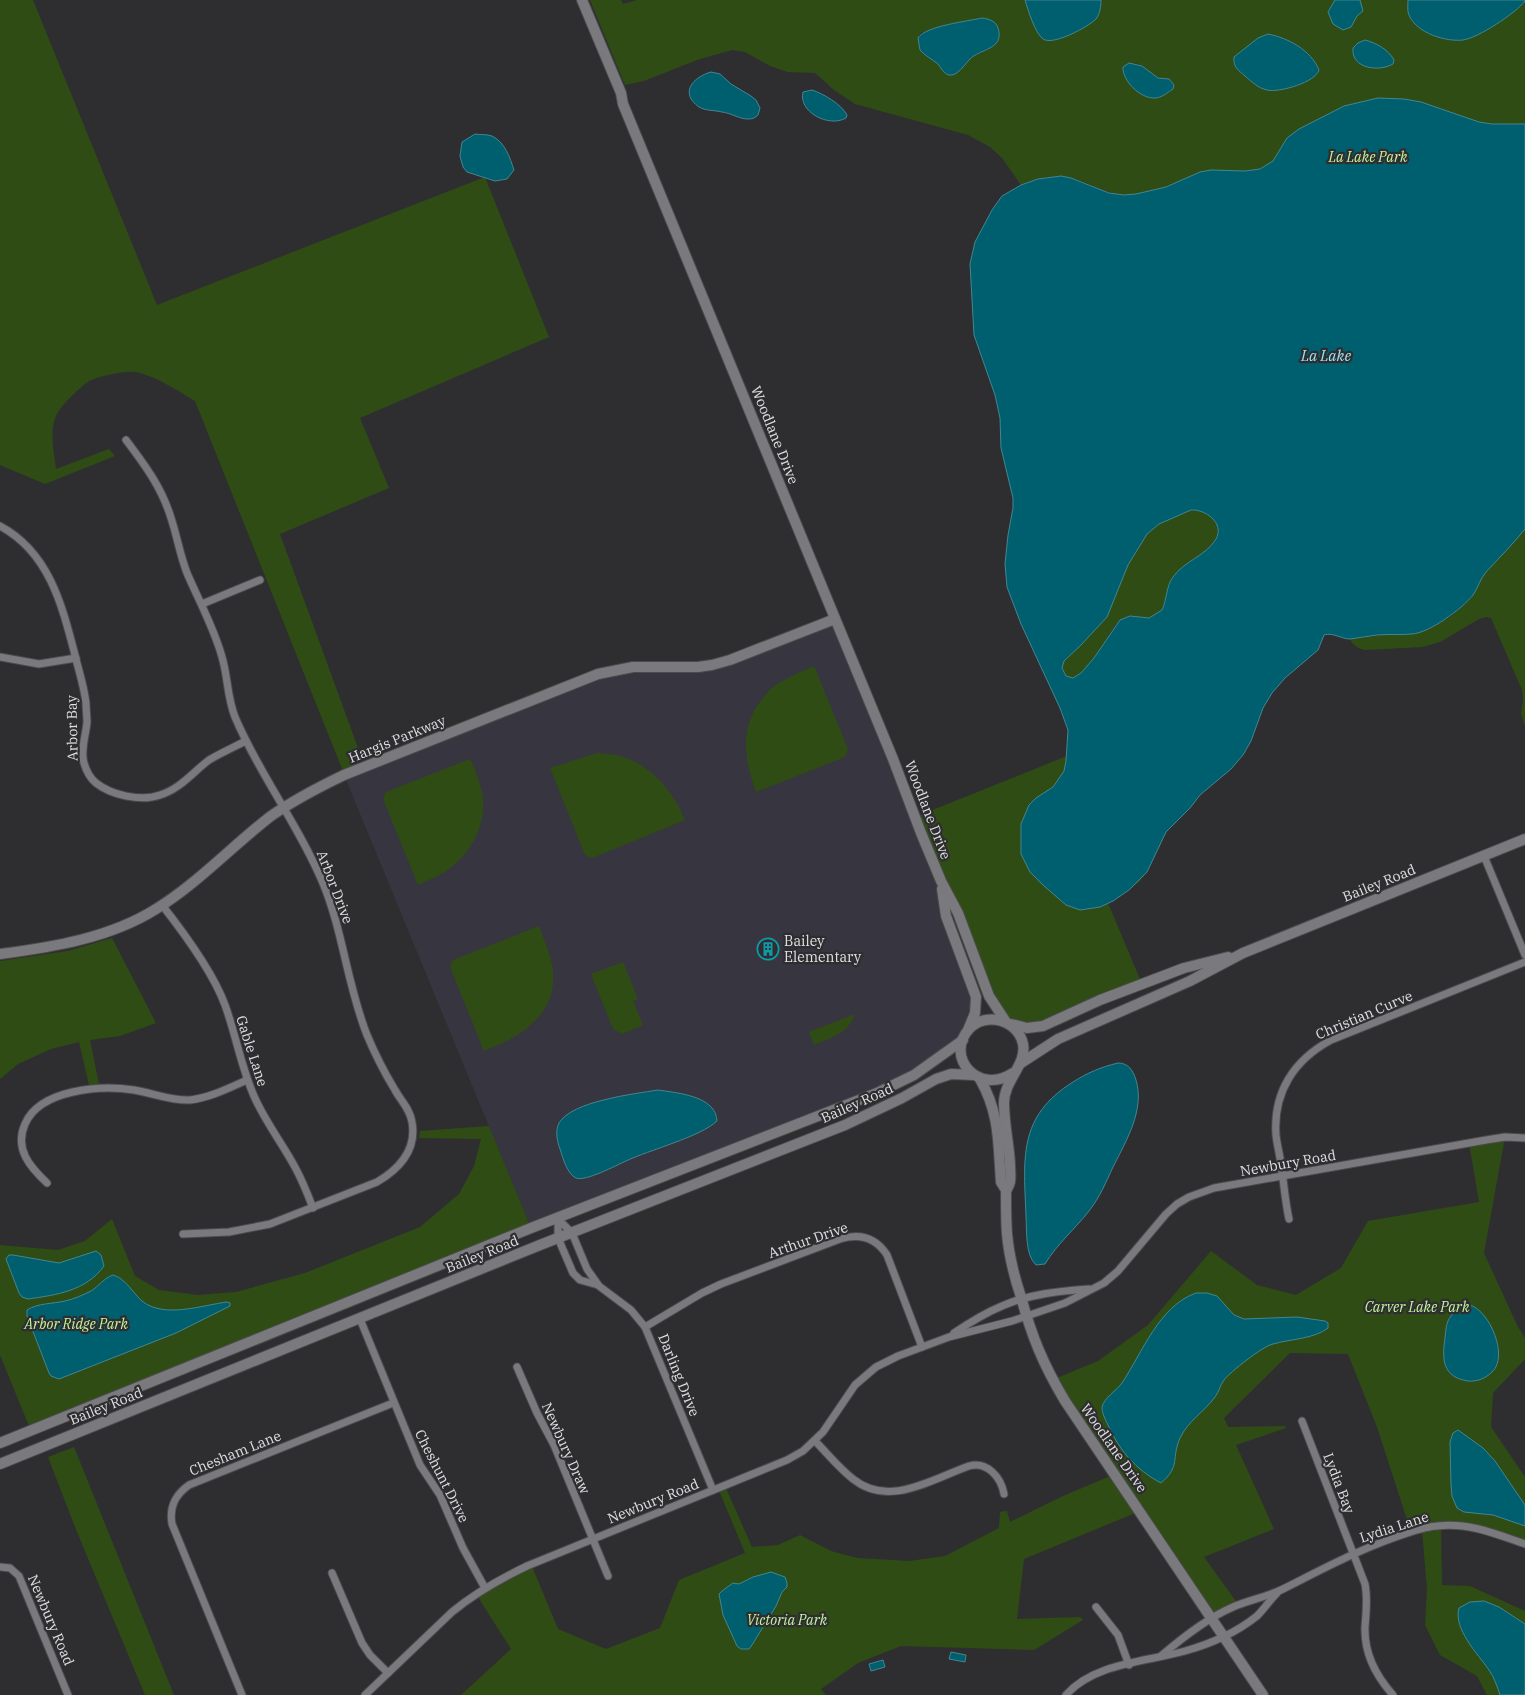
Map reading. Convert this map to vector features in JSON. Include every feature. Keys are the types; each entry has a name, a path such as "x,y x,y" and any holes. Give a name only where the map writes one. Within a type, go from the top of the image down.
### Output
{"main road":[{"name":"Woodlane Drive","path":"582,0 893,759 940,881 958,913 989,996 1007,1023"},
{"name":"Hargis Parkway","path":"0,954 92,937 126,925 162,905 283,808 344,775 598,674 633,667 698,667 712,665 730,660 835,619"},
{"name":"Bailey Road","path":"1021,1063 1058,1039 1190,981 1243,953 1525,839"},
{"name":"Woodlane Drive","path":"940,881 946,916 976,997 975,1013 964,1038"},
{"name":"Bailey Road","path":"1007,1023 1027,1028 1043,1026 1100,1000 1184,968 1243,953"},
{"path":"998,1020 1007,1023 1018,1032 1023,1044 1021,1063 1013,1073 998,1081 989,1081 977,1077 964,1062 962,1055 964,1038 969,1030 982,1021 998,1020"},
{"name":"Bailey Road","path":"0,1443 877,1093 914,1075 964,1038"},
{"name":"Woodlane Drive","path":"1006,1190 1010,1183 1010,1164 1004,1104 1006,1090 1013,1073"},
{"name":"Bailey Road","path":"0,1464 558,1238 845,1125 896,1102 936,1079 951,1074 977,1077"},
{"name":"Woodlane Drive","path":"977,1077 988,1092 996,1120 1001,1182 1006,1190 1009,1248 1021,1300 1041,1358 1065,1401 1263,1695"}],"street":[{"name":"Arbor Drive","path":"126,440 155,480 165,501 185,566 223,658 230,702 246,741 309,853 322,880 333,909 361,1018 377,1057 406,1107 412,1123 410,1146 402,1162 377,1182 270,1224 229,1232 182,1234"},
{"name":"Arbor Bay","path":"0,526 10,531 33,551 50,576 56,592 82,676 87,722 83,761 94,782 110,790 141,798 151,798 162,795 177,787 210,760 246,741"},
{"path":"202,604 260,580"},
{"path":"0,656 39,664 76,658"},
{"path":"1484,856 1525,955"},
{"name":"Gable Lane","path":"162,905 219,991 247,1080 265,1119 296,1168 314,1208"},
{"name":"Christian Curve","path":"1289,1219 1276,1134 1278,1107 1285,1085 1302,1060 1319,1046 1331,1040 1525,962"},
{"path":"47,1183 33,1170 24,1157 22,1137 27,1119 33,1111 46,1101 82,1091 118,1089 134,1090 172,1099 192,1100 216,1093 247,1080"},
{"name":"Newbury Road","path":"365,1695 452,1612 485,1588 527,1566 787,1460 815,1441 854,1384 887,1361 949,1337 1026,1316 1065,1303 1104,1283 1166,1214 1189,1197 1214,1188 1282,1176 1505,1137 1525,1138"},
{"name":"Darling Drive","path":"558,1219 572,1233 587,1269 599,1286 631,1310 645,1327 712,1490"},
{"name":"Darling Drive","path":"558,1219 558,1238 575,1276 582,1281 599,1286"},
{"name":"Arthur Drive","path":"645,1327 702,1293 721,1284 840,1239 857,1236 871,1239 882,1248 887,1256 922,1347"},
{"name":"Newbury Road","path":"949,1337 996,1308 1061,1291 1092,1289"},
{"name":"Cheshunt Drive","path":"360,1319 420,1465 440,1495 463,1548 485,1588"},
{"name":"Newbury Draw","path":"517,1367 537,1413 554,1445 608,1576"},
{"name":"Chesham Lane","path":"242,1695 172,1524 170,1514 176,1497 189,1485 393,1403"},
{"name":"Lydia Bay","path":"1302,1421 1366,1590 1365,1635 1369,1655 1377,1675 1393,1695"},
{"path":"815,1441 852,1478 864,1486 879,1491 890,1492 910,1489 974,1464 984,1466 995,1474 1001,1483 1004,1494"},
{"name":"Lydia Lane","path":"1161,1656 1212,1619 1238,1604 1277,1592 1353,1554 1412,1532 1441,1525 1475,1527 1525,1544"},
{"name":"Newbury Road","path":"0,1567 10,1568 19,1576 68,1695"},
{"path":"332,1573 362,1643 370,1655 388,1673"},
{"name":"Lydia Lane","path":"1066,1695 1077,1684 1092,1675 1161,1656 1187,1651 1224,1636 1257,1616 1277,1592"},
{"path":"1096,1607 1118,1635 1129,1665"}],"shaded area":[{"path":"835,619 941,881 946,916 976,997 963,1040 914,1075 531,1228 344,775 598,674 698,667"}],"green space":[{"path":"0,0 33,0 157,305 485,177 549,337 360,418 389,488 280,534 362,759 343,771 195,401 175,389 140,373 122,372 96,378 77,391 56,416 52,435 56,469 109,449 115,456 45,484 0,465"},
{"name":"La Lake Park","path":"590,0 621,0 623,4 637,0 1025,0 1030,16 1084,27 1097,16 1101,0 1525,0 1525,726 1521,714 1522,690 1491,618 1479,619 1440,642 1423,647 1365,650 1356,646 1350,639 1390,634 1412,634 1426,630 1450,617 1472,597 1200,172 1152,192 1132,195 1115,194 1065,177 1046,178 1021,185 1002,158 990,147 968,135 855,104 834,90 815,73 788,72 770,66 745,52 732,50 697,60 644,81 625,85","holes":["971,20 998,27 998,39 990,49 973,56 968,61 939,65 920,50 919,35 921,33","1136,63 1158,78 1166,79 1135,90 1123,73"]},
{"path":"1191,510 1207,514 1216,522 1218,532 1212,544 1173,577 1162,610 1149,618 1130,616 1117,623 1094,658 1081,673 1073,678 1066,676 1062,668 1064,661 1107,617 1128,565 1147,534 1159,524"},
{"path":"814,666 848,749 845,757 756,792 749,767 746,743 747,731 755,709 772,688"},
{"path":"1199,703 1227,772 1200,795 1166,832 1147,872 1141,880 1108,903 1142,984 1050,1024 1006,1022 915,817"},
{"path":"597,753 621,756 644,767 669,791 685,820 592,858 585,855 550,768"},
{"path":"470,759 480,783 483,803 483,814 476,835 465,854 449,869 418,885 383,799 386,792"},
{"path":"539,926 553,970 553,986 549,1000 543,1012 523,1031 511,1039 484,1051 450,967 453,960"},
{"path":"112,938 156,1023 120,1036 90,1040 99,1084 89,1085 79,1042 51,1049 18,1064 0,1079 0,961 68,951"},
{"path":"623,962 638,999 633,1001 643,1025 622,1034 613,1029 591,974"},
{"path":"855,1014 844,1030 814,1045 809,1032"},
{"name":"Arbor Ridge Park","path":"489,1126 529,1223 29,1426 0,1355 0,1245 58,1250 85,1241 112,1219 135,1276 159,1290 198,1295 236,1292 305,1273 420,1227 459,1194 474,1166 481,1139 419,1138 420,1131"},
{"name":"Carver Lake Park","path":"1505,1137 1484,1253 1517,1325 1525,1338 1525,1359 1493,1393 1491,1427 1525,1477 1525,1544 1488,1531 1441,1525 1442,1585 1470,1586 1525,1611 1525,1695 1487,1695 1477,1676 1440,1655 1425,1625 1427,1589 1422,1529 1411,1532 1377,1427 1348,1354 1290,1353 1224,1418 1228,1427 1285,1426 1286,1428 1236,1445 1274,1529 1204,1557 1238,1604 1212,1619 1140,1511 1024,1559 1017,1619 1080,1617 1083,1620 1034,1650 901,1646 858,1663 821,1689 826,1695 461,1695 511,1649 476,1594 531,1564 558,1629 606,1649 660,1628 679,1580 745,1553 718,1488 725,1486 752,1547 778,1545 800,1535 831,1551 857,1558 909,1561 945,1556 999,1528 1000,1512 1007,1511 1010,1522 1063,1496 1115,1474 1052,1380 1098,1361 1148,1325 1211,1251 1257,1285 1296,1295 1341,1268 1368,1221 1479,1202 1469,1143"},
{"path":"74,1447 174,1695 145,1695 77,1532 48,1457"}],"water":[{"path":"1025,0 1101,0 1096,19 1070,35 1048,40 1043,39 1037,32"},
{"path":"1335,0 1360,0 1363,11 1357,16 1351,27 1343,30 1333,24 1328,12"},
{"path":"1408,0 1525,1 1514,12 1487,30 1470,38 1456,40 1440,38 1418,27 1408,13"},
{"path":"982,18 996,24 999,35 998,41 995,45 970,59 955,74 949,75 943,71 938,64 920,50 918,38 929,30"},
{"path":"1268,34 1283,38 1305,51 1319,70 1316,74 1311,79 1296,86 1280,90 1267,90 1255,84 1240,72 1234,63 1234,57 1258,38"},
{"path":"1365,40 1385,50 1394,60 1393,64 1374,68 1367,67 1356,60 1353,48"},
{"path":"1129,63 1142,66 1158,78 1169,79 1174,85 1173,89 1157,98 1138,92 1129,83 1123,72 1123,67"},
{"path":"711,72 720,74 731,84 756,100 760,108 758,115 753,119 745,119 707,110 693,102 689,91 691,86 704,74"},
{"path":"812,90 836,103 847,115 846,118 839,121 831,121 810,112 805,106 803,92"},
{"name":"La Lake","path":"1378,98 1404,99 1421,102 1479,122 1525,124 1525,529 1486,572 1468,601 1436,625 1419,633 1412,634 1377,635 1350,639 1331,634 1324,635 1318,650 1285,678 1272,693 1263,708 1251,741 1243,755 1231,769 1200,795 1166,832 1147,872 1129,890 1113,901 1100,907 1080,910 1066,905 1043,885 1030,872 1021,854 1021,824 1029,805 1053,787 1064,771 1068,730 1060,708 1021,624 1007,587 1005,564 1013,498 1001,448 1000,418 995,395 974,335 970,264 975,242 992,210 1002,196 1021,185 1038,179 1061,176 1109,193 1124,195 1166,187 1200,172 1260,169 1273,161 1287,138 1299,129 1344,106","holes":["1191,510 1196,510 1212,518 1216,523 1218,528 1216,539 1207,550 1183,567 1173,577 1162,610 1149,618 1130,616 1120,620 1094,658 1081,673 1073,678 1066,676 1062,668 1064,661 1107,617 1128,565 1147,534 1159,524"]},
{"path":"475,134 492,136 504,146 514,170 507,179 495,181 467,172 463,167 460,156 462,142"},
{"path":"1118,1063 1125,1064 1132,1070 1136,1080 1138,1103 1133,1125 1093,1206 1045,1264 1036,1265 1032,1261 1027,1242 1025,1176 1025,1158 1033,1125 1042,1110 1055,1095 1084,1076"},
{"path":"658,1090 695,1097 703,1101 715,1113 717,1121 687,1138 586,1178 580,1179 573,1176 564,1161 557,1136 559,1123 566,1115 577,1109 604,1100"},
{"path":"96,1251 101,1255 104,1266 88,1281 60,1293 28,1299 22,1297 19,1293 6,1259 9,1255 13,1255 59,1263"},
{"path":"113,1275 125,1282 142,1301 161,1309 184,1309 227,1302 230,1303 230,1306 176,1333 59,1379 51,1376 27,1316 27,1310 36,1306 78,1297 91,1291"},
{"path":"1196,1293 1207,1293 1217,1296 1234,1315 1244,1319 1297,1317 1325,1321 1328,1323 1328,1328 1309,1337 1268,1346 1227,1376 1215,1397 1183,1432 1177,1445 1171,1472 1161,1483 1136,1466 1123,1451 1112,1434 1102,1407 1105,1400 1122,1383 1162,1319 1183,1299"},
{"path":"1470,1305 1484,1316 1490,1325 1495,1335 1499,1356 1497,1365 1492,1372 1475,1381 1459,1379 1453,1376 1444,1360 1446,1329 1449,1318 1457,1310"},
{"path":"1458,1430 1483,1448 1495,1461 1525,1505 1525,1526 1493,1515 1464,1512 1457,1508 1452,1496 1450,1442 1453,1433"},
{"path":"771,1572 785,1577 787,1587 782,1592 776,1606 752,1645 749,1649 741,1649 737,1646 723,1615 719,1594 733,1583 739,1584 753,1577"},
{"path":"1484,1601 1499,1607 1525,1624 1525,1695 1500,1695 1491,1673 1463,1633 1458,1616 1459,1608 1470,1602"},
{"path":"951,1652 966,1655 965,1662 949,1659"},
{"path":"883,1660 885,1667 871,1671 869,1664"}],"place":[{"name":"Bailey Elementary","path":"768,949"}],"park label":[{"name":"Victoria Park","path":"787,1620"}]}
